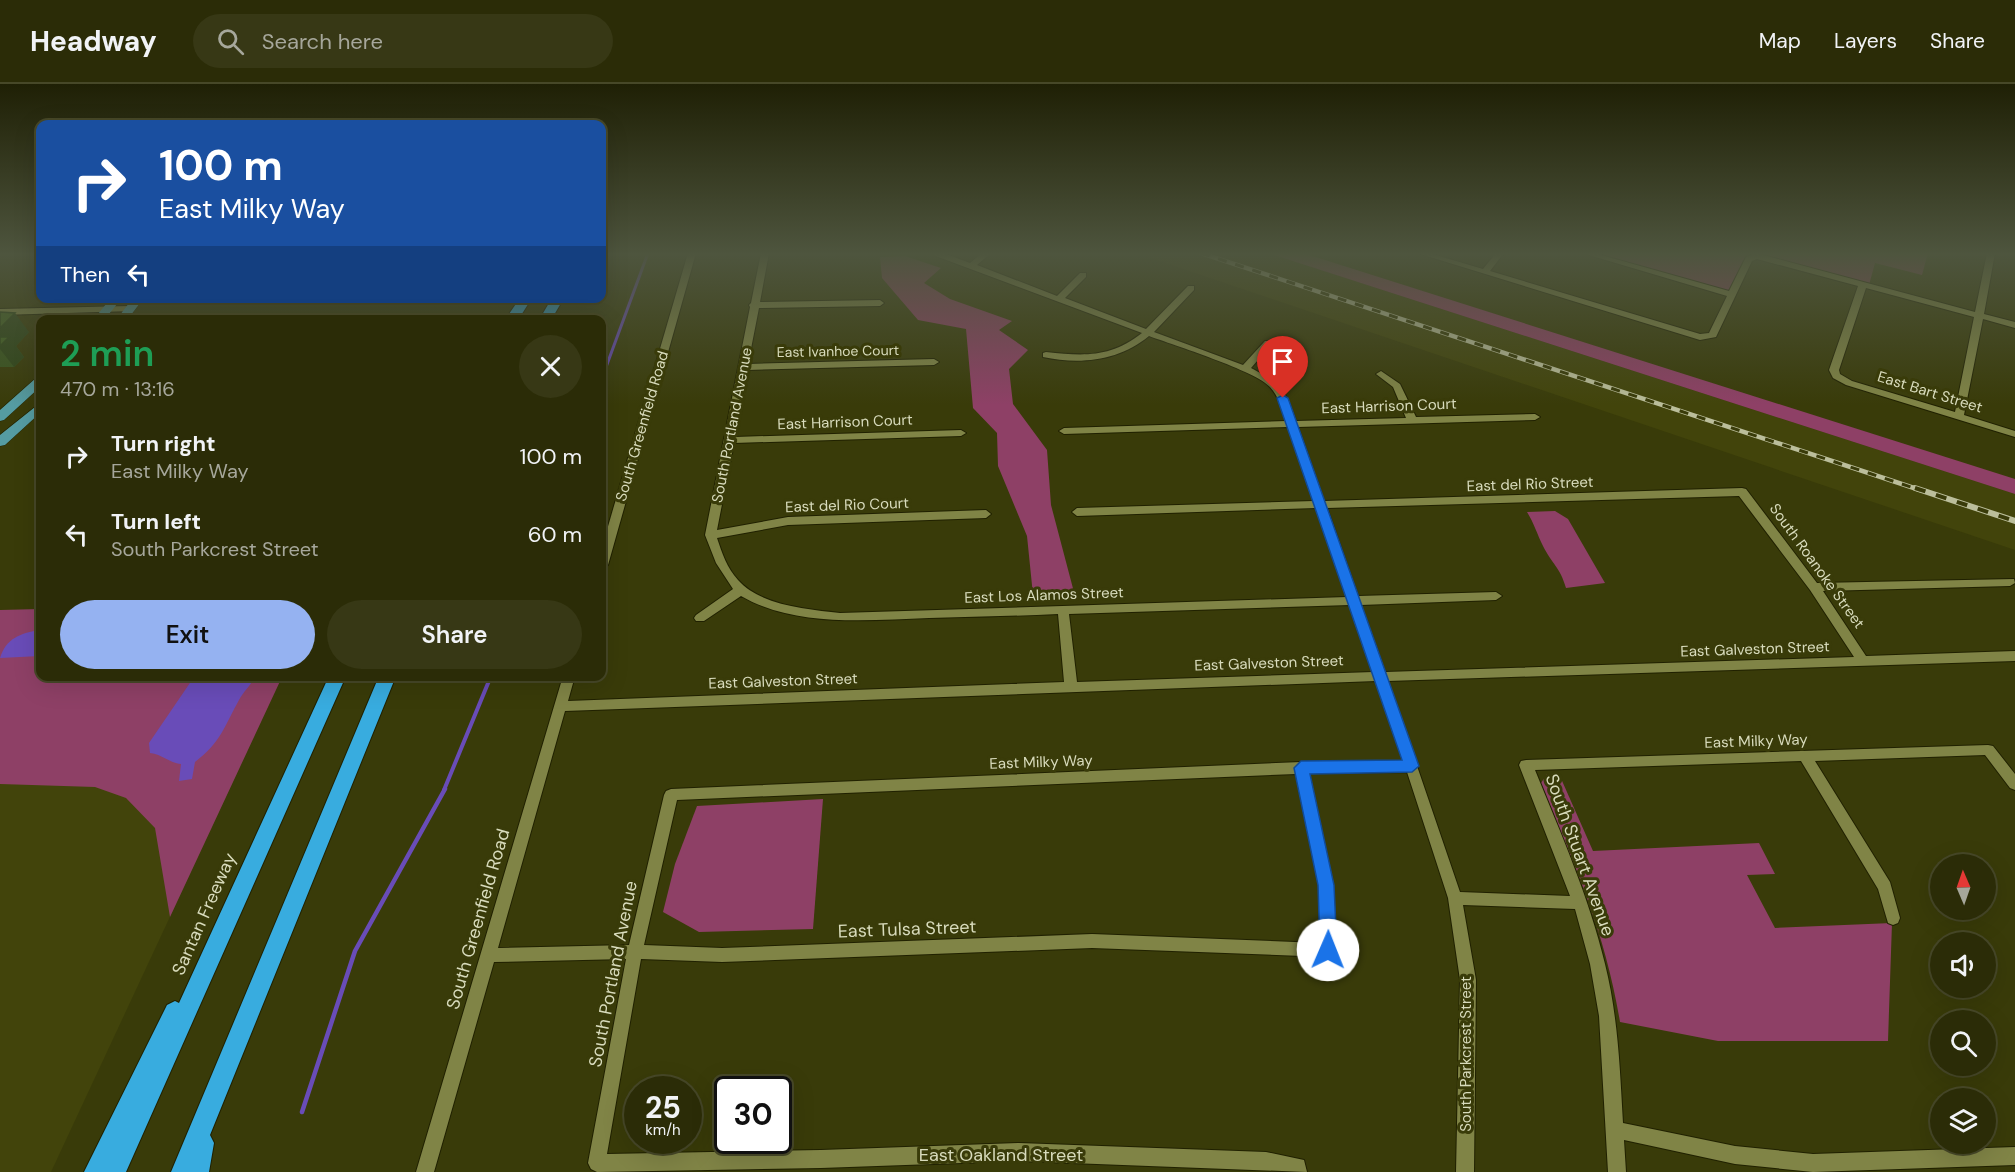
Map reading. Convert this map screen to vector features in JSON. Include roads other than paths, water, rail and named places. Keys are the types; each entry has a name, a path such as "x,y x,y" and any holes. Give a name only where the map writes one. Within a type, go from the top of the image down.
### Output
{"highway":[{"name":"Santan Freeway","path":"114,1172 336,681"},
{"path":"183,1172 386,681"},
{"path":"96,1172 143,1074 268,830"},
{"path":"197,1172 209,1108"}],"main road":[{"path":"102,315 112,304"},
{"path":"125,315 134,304"},
{"path":"0,417 36,385"},
{"path":"0,442 36,410"}],"street":[{"name":"South Greenfield Road","path":"606,551 677,304"},
{"path":"753,306 847,304"},
{"name":"South Parkcrest Street","path":"1075,304 1245,369 1272,383 1283,398 1412,766 1455,898 1468,980 1465,1172"},
{"path":"1046,355 1070,358 1108,356 1126,350 1148,332 1176,304"},
{"path":"1589,304 1694,336 1708,337 1714,334 1728,304"},
{"name":"East Bart Street","path":"1856,304 1834,370 1838,378 2015,434"},
{"path":"1938,304 2015,325"},
{"path":"1959,417 1981,304"},
{"name":"South Portland Avenue","path":"711,535 753,306"},
{"path":"0,312 130,309"},
{"path":"1245,369 1268,343"},
{"name":"East Ivanhoe Court","path":"742,367 934,362"},
{"path":"1381,374 1397,386 1412,420"},
{"name":"East Harrison Court","path":"1064,431 1535,417"},
{"name":"East Harrison Court","path":"729,440 961,433"},
{"name":"East del Rio Street","path":"1320,506 1742,492"},
{"name":"South Roanoke Street","path":"1742,492 1814,587 1863,661"},
{"path":"1077,512 1320,506"},
{"name":"East del Rio Court","path":"711,535 788,521 986,514"},
{"path":"700,618 741,590 725,572 711,535"},
{"path":"1814,587 2010,582"},
{"name":"East Los Alamos Street","path":"741,590 804,614 840,617 1496,596"},
{"path":"1063,610 1071,685"},
{"name":"East Galveston Street","path":"560,706 1071,685 1673,669 2015,656"},
{"name":"South Greenfield Road","path":"424,1172 568,681"},
{"name":"East Milky Way","path":"1526,765 1988,750 2015,784"},
{"path":"1805,756 1886,886 1893,918"},
{"name":"South Stuart Avenue","path":"1526,765 1580,903 1604,994 1610,1046 1617,1172"},
{"name":"East Milky Way","path":"671,795 1301,768 1412,766"},
{"name":"East Tulsa Street","path":"488,955 635,952 722,955 1092,941 1328,950 1326,885 1301,768"},
{"name":"South Portland Avenue","path":"597,1163 635,952 671,795"},
{"path":"1455,898 1580,903"},
{"path":"1614,1130 1735,1155 1813,1163 2015,1156"},
{"name":"East Oakland Street","path":"597,1163 821,1159 1019,1152 1266,1161 1298,1169"}],"waterway":[{"path":"606,367 629,304"},
{"path":"444,790 489,681"},
{"path":"302,1112 355,951 445,789"}],"railway":[{"path":"1355,304 1920,490"},
{"path":"1915,488 2015,521"}]}
